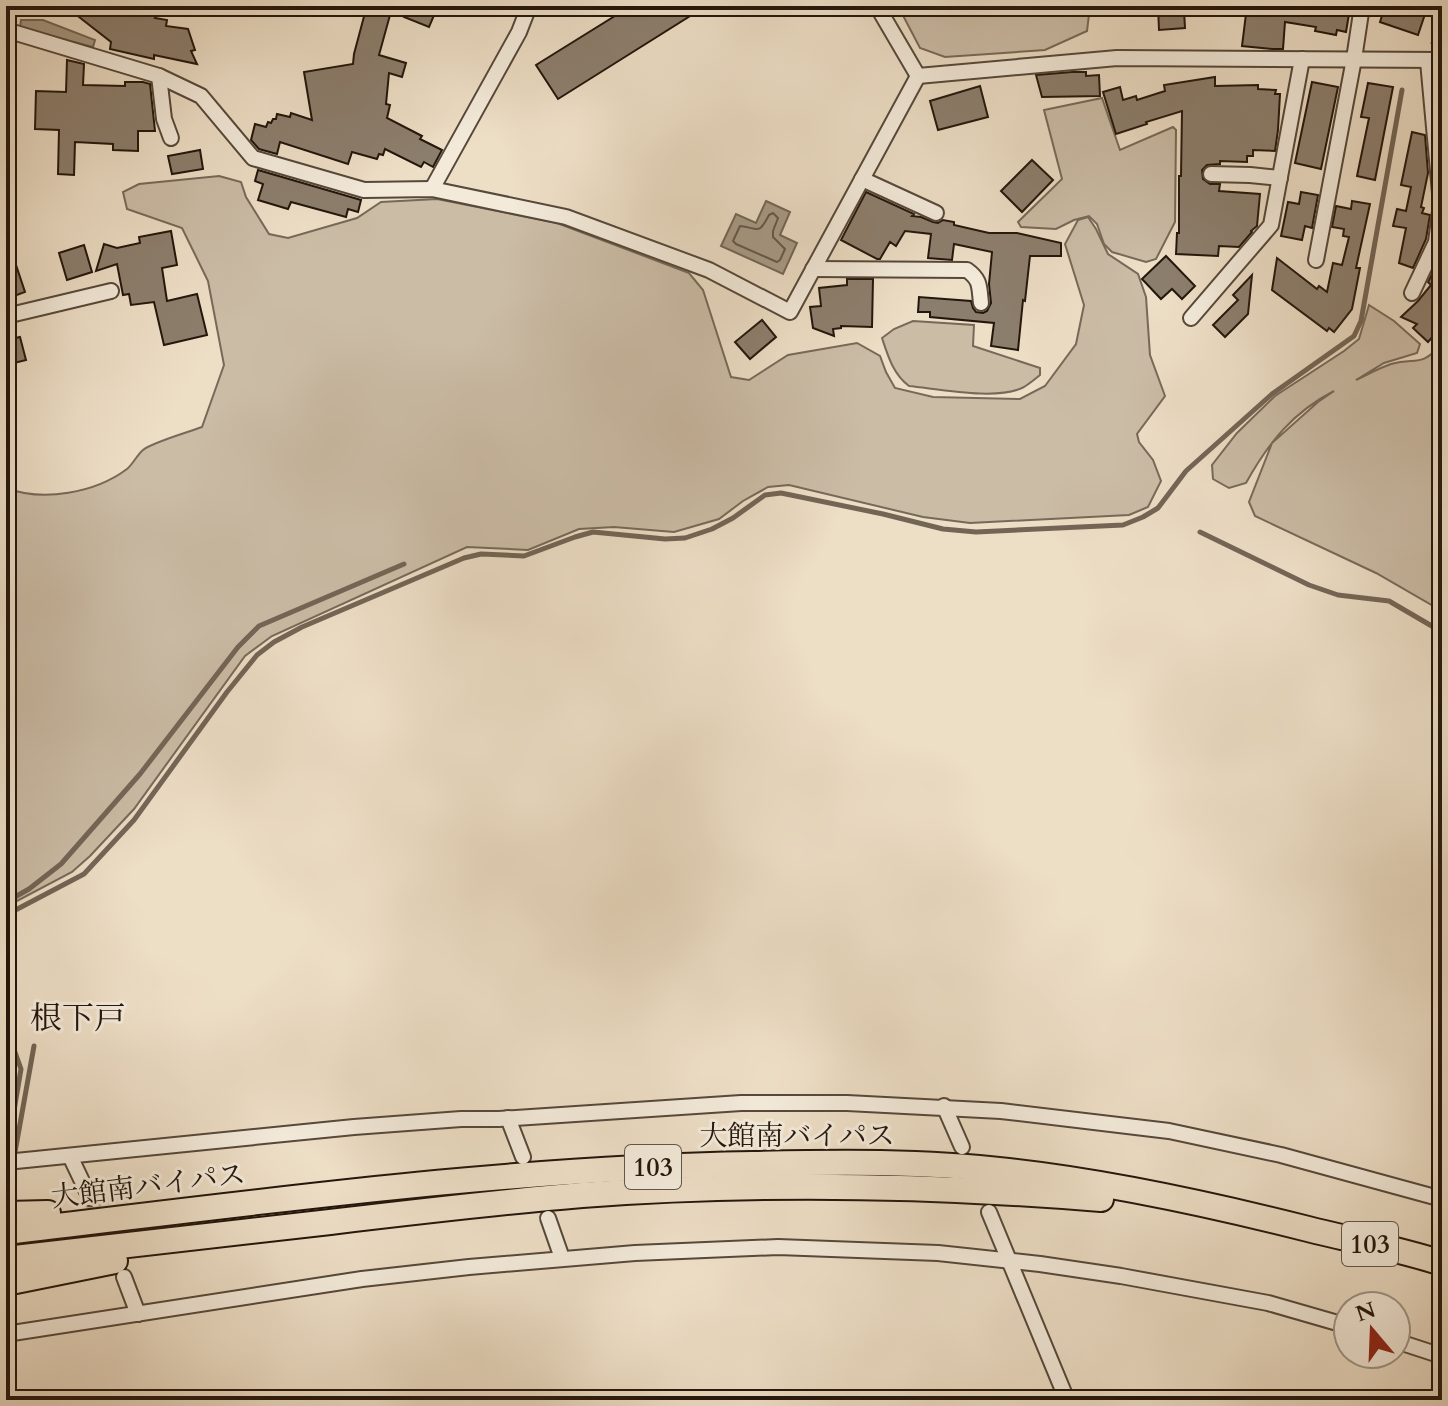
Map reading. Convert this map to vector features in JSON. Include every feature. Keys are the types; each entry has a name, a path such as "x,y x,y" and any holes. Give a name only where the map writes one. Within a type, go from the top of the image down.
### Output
{"highway":[{"name":"大館南バイパス","path":"6,1232 390,1188 583,1171 695,1165 911,1165 1005,1170 1164,1195 1442,1263"},
{"name":"大館南バイパス","path":"6,1259 462,1206 696,1189 815,1187 1001,1191 1073,1196 1297,1226"},
{"path":"6,1214 83,1212 390,1188"},
{"path":"6,1283 334,1222"}],"street":[{"path":"432,189 519,32 527,6"},
{"path":"877,6 918,76"},
{"path":"1316,260 1362,6"},
{"path":"6,30 159,76 201,96 253,158 364,190 432,189 566,217 709,270 790,312 918,76"},
{"path":"918,76 1117,58 1435,60 1441,204 1436,242 1412,293"},
{"path":"1191,318 1271,225 1302,59"},
{"path":"159,76 164,119 171,138"},
{"path":"1211,174 1280,178"},
{"path":"862,179 936,213"},
{"path":"813,269 967,270 976,276 981,303"},
{"path":"6,316 111,291"},
{"path":"6,1162 461,1119 741,1103 847,1103 944,1106 1169,1131 1281,1155 1442,1199"},
{"path":"944,1106 962,1147"},
{"path":"508,1118 523,1157"},
{"path":"70,1156 90,1198"},
{"path":"989,1212 1067,1400"},
{"path":"548,1218 562,1258"},
{"path":"6,1334 362,1279 562,1258 778,1247 938,1253 1121,1276 1268,1303 1332,1321"},
{"path":"124,1277 138,1314"},
{"path":"1412,1346 1442,1356"}],"shaded area":[{"path":"898,6 1090,6 1087,31 1045,50 945,57 920,48"},
{"path":"1102,98 1120,150 1173,127 1176,130 1175,222 1156,259 1146,262 1112,252 1104,244 1097,224 1089,216 1056,229 1021,227 1018,222 1062,179 1044,110"},
{"path":"219,176 241,182 246,197 269,234 288,238 357,218 381,202 437,199 557,223 689,273 703,290 731,377 749,380 788,355 857,343 880,356 895,388 933,397 1020,399 1045,386 1076,344 1084,305 1065,244 1078,220 1088,217 1108,254 1138,274 1146,297 1150,355 1165,396 1137,434 1139,442 1153,460 1161,481 1148,507 1129,515 970,523 923,517 789,485 768,487 719,519 674,532 614,527 579,529 528,550 467,547 272,636 245,656 134,809 90,856 72,872 17,901 6,901 6,488 36,494 84,489 127,469 148,447 202,427 224,365 208,281 182,228 127,209 123,192 139,184"},
{"path":"1369,305 1394,321 1420,344 1417,353 1384,363 1356,380 1391,364 1423,359 1442,344 1442,611 1376,573 1255,516 1249,502 1272,444 1246,483 1229,488 1213,479 1212,465 1237,433 1275,396 1359,339","holes":["1334,391 1273,442 1294,419 1319,399"]},
{"path":"913,321 974,325 973,346 1040,368 1040,375 1024,387 999,393 968,393 909,386 895,370 882,338"}],"water":[{"path":"21,20 43,20 95,40 93,47 20,28"},
{"path":"766,201 790,212 780,235 797,243 783,274 721,246 736,214 756,223"}],"building":[{"path":"65,6 162,6 155,18 167,20 166,26 188,29 195,50 191,51 197,64 110,49 111,42"},
{"path":"409,6 438,6 429,27 404,17"},
{"path":"631,6 706,6 558,99 536,65"},
{"path":"1158,6 1179,6 1184,10 1185,28 1159,30"},
{"path":"1247,6 1312,6 1349,14 1346,32 1337,30 1336,35 1315,31 1316,27 1285,22 1283,49 1242,46"},
{"path":"1385,6 1403,6 1425,14 1418,35 1380,22"},
{"path":"366,9 390,15 379,55 406,63 402,77 389,73 386,104 390,105 387,118 442,150 433,167 424,162 421,167 385,149 377,159 352,152 348,164 280,142 277,154 259,149 251,140 255,124 266,127 268,122 276,119 277,114 290,117 291,113 312,120 304,72 353,64"},
{"path":"67,60 84,64 83,85 150,84 155,131 138,131 138,151 113,150 113,144 75,142 74,175 58,174 59,130 35,129 36,91 66,92"},
{"path":"1086,72 1086,76 1099,75 1100,96 1042,97 1036,75"},
{"path":"1215,77 1215,86 1258,85 1258,89 1276,90 1275,94 1280,94 1275,151 1253,150 1253,156 1247,156 1247,162 1220,161 1220,164 1207,165 1202,170 1203,179 1210,184 1220,184 1219,191 1260,194 1257,226 1239,247 1219,246 1218,256 1176,254 1182,111 1116,134 1103,92 1120,87 1123,100 1136,96 1137,100 1165,91 1164,85"},
{"path":"1312,82 1338,87 1321,169 1295,163"},
{"path":"1368,83 1393,87 1375,180 1357,176 1369,118 1361,117"},
{"path":"980,86 988,117 938,130 930,101"},
{"path":"1412,132 1425,135 1428,173 1421,207 1424,208 1422,213 1430,215 1426,239 1413,268 1399,263 1406,228 1393,226 1397,209 1406,211 1411,187 1401,185"},
{"path":"200,150 203,169 172,174 168,156"},
{"path":"1032,160 1053,180 1022,212 1001,191"},
{"path":"258,170 361,200 358,212 348,209 346,217 291,202 288,209 258,200 263,184 255,181"},
{"path":"866,192 914,214 912,216 933,222 943,220 989,233 1017,233 1061,243 1061,256 1030,256 1018,350 991,346 994,323 930,317 930,312 918,312 919,297 971,301 976,312 987,311 991,303 992,252 954,244 952,260 928,258 931,234 905,231 896,246 890,242 877,259 841,240"},
{"path":"1301,192 1318,195 1312,228 1305,226 1302,240 1281,236 1288,202 1299,204"},
{"path":"1352,201 1370,204 1356,268 1360,268 1352,309 1334,332 1329,328 1327,331 1272,290 1277,258 1317,289 1319,286 1327,292 1333,263 1342,265 1349,237 1343,236 1344,229 1332,227 1336,206 1351,209"},
{"path":"171,231 177,265 162,268 167,301 197,294 207,335 164,345 154,302 131,305 129,294 123,295 117,264 96,271 104,244 117,248 140,243 139,237"},
{"path":"6,244 9,244 25,292 6,299"},
{"path":"84,245 92,272 67,280 59,253"},
{"path":"1166,256 1195,286 1182,299 1172,289 1161,299 1142,279"},
{"path":"1442,260 1442,326 1428,342 1413,328 1417,324 1401,317 1431,285 1428,282"},
{"path":"1252,275 1248,314 1225,337 1213,325 1238,300 1233,295"},
{"path":"847,279 873,279 872,327 841,326 833,329 834,336 813,328 810,307 821,306 819,288 847,285"},
{"path":"762,320 776,337 750,359 735,342"},
{"path":"20,337 26,360 6,365 6,340"}],"waterway":[{"path":"1433,43 1442,34"},
{"path":"6,915 84,874 134,820 257,655 302,627 464,558 481,554 524,556 593,532 685,538 733,518 765,495 781,493 943,529 976,532 1123,525 1143,517 1158,508 1186,471 1272,394 1354,336 1361,321 1402,90"},
{"path":"1200,532 1309,585 1338,595 1389,601 1442,632"},
{"path":"6,902 61,864 140,774 238,647 259,626 404,564"},
{"path":"6,1027 21,1069 7,1152"},
{"path":"15,1152 34,1046"}],"tunnel":[{"path":"90,1198 114,1253"}],"district":[{"name":"根下戸","path":"78,1018"}]}
